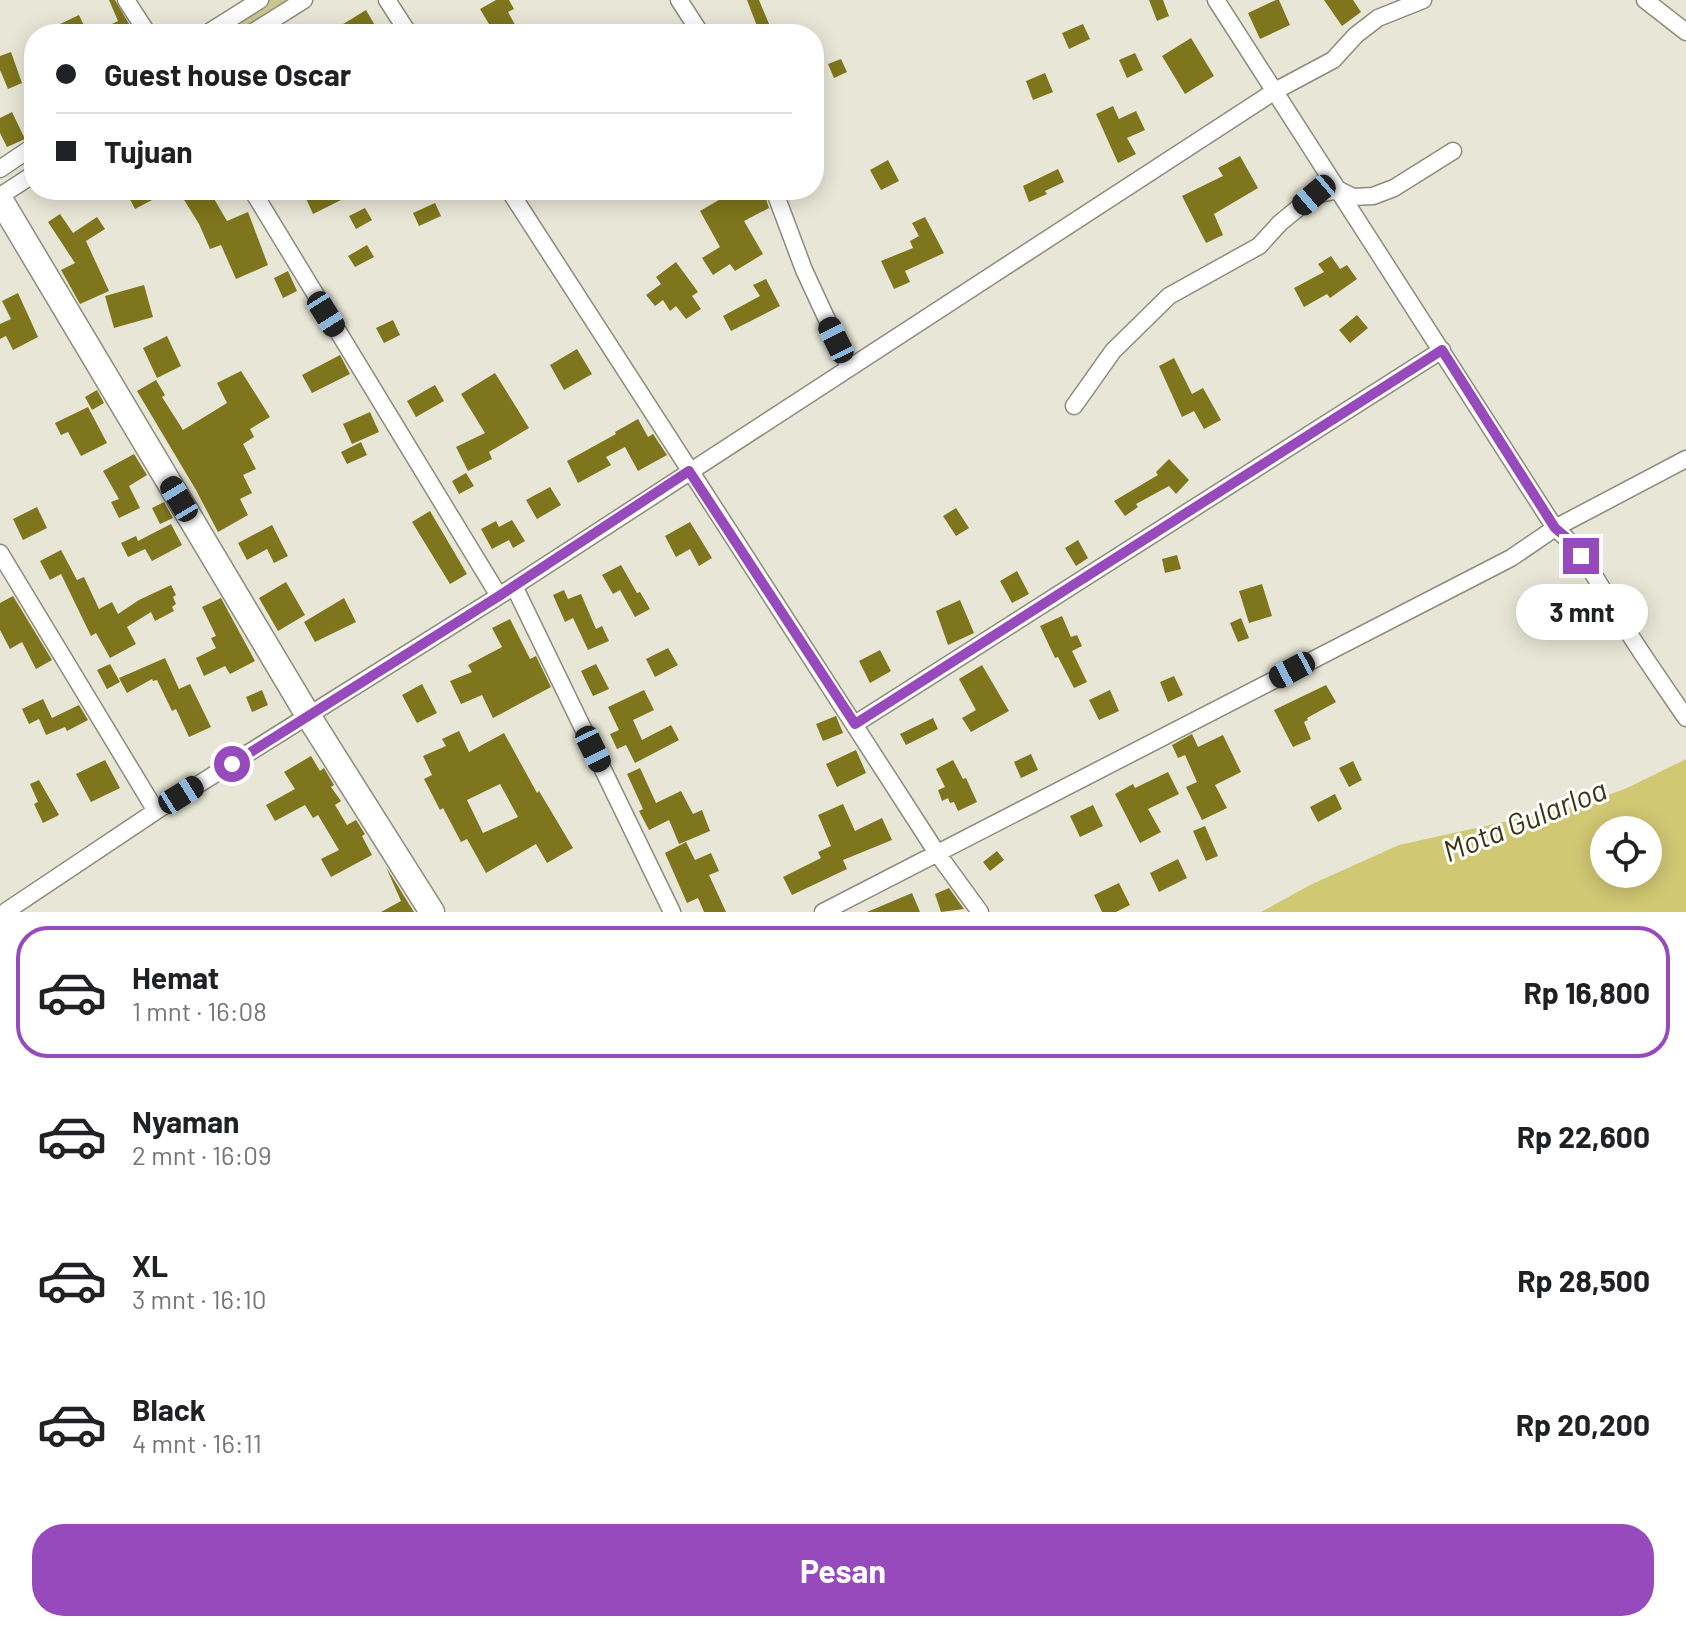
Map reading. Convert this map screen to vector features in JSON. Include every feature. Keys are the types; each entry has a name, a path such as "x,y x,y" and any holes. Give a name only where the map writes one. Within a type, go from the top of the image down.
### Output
{"main road":[{"path":"0,198 309,717 432,912"}],"street":[{"path":"126,0 142,24"},
{"path":"222,24 260,0"},
{"path":"266,24 304,0"},
{"path":"387,0 403,24"},
{"path":"679,0 695,24"},
{"path":"1216,0 1555,528 1567,538 1594,575 1647,662 1686,718"},
{"path":"0,905 4,912 156,811 499,596 1275,91 1333,60 1356,35 1378,18 1423,0"},
{"path":"1645,0 1686,32"},
{"path":"1074,406 1113,351 1169,296 1259,246 1280,223 1314,195 1339,190 1353,197 1373,196 1394,188 1453,151"},
{"path":"0,169 24,153"},
{"path":"0,198 24,181"},
{"path":"258,200 499,596"},
{"path":"515,200 937,853 980,912"},
{"path":"778,200 804,270 849,367"},
{"path":"855,724 1442,350"},
{"path":"823,912 1511,558 1555,528 1686,459"},
{"path":"0,553 156,811"},
{"path":"514,586 672,912"}],"shaded area":[{"path":"269,0 293,0 256,24 232,24"}],"water":[{"name":"Mota Gularloa","path":"1686,759 1686,912 1261,912 1310,885 1399,845 1581,805 1627,788"}],"building":[{"path":"109,0 115,0 129,24 112,24 118,21"},
{"path":"496,0 509,0 514,9 508,12 515,24 489,24 480,9"},
{"path":"747,0 759,0 769,24 756,24"},
{"path":"1149,0 1163,0 1169,16 1157,21"},
{"path":"1279,0 1290,25 1260,39 1248,13"},
{"path":"1324,0 1353,0 1361,12 1342,26"},
{"path":"366,10 374,24 343,24"},
{"path":"79,15 83,24 60,24"},
{"path":"1083,24 1090,39 1069,49 1062,33"},
{"path":"1191,38 1214,76 1185,94 1162,56"},
{"path":"11,52 22,83 8,89 0,70 0,56"},
{"path":"1135,53 1143,70 1127,78 1119,60"},
{"path":"841,59 847,72 834,78 828,64"},
{"path":"1045,73 1053,92 1033,100 1026,81"},
{"path":"1113,106 1119,119 1136,111 1145,130 1127,138 1136,154 1118,163 1096,114"},
{"path":"12,112 24,139 7,147 0,133 0,118"},
{"path":"1240,156 1258,188 1214,214 1223,235 1206,243 1182,196 1223,176 1218,168"},
{"path":"888,160 899,181 881,190 870,170"},
{"path":"1058,169 1064,182 1029,202 1023,186"},
{"path":"130,200 152,200 135,209"},
{"path":"184,200 215,200 227,221 248,212 268,265 236,279 221,245 210,249"},
{"path":"307,200 341,200 313,214"},
{"path":"719,200 766,200 769,208 744,221 763,254 735,271 730,264 713,275 702,258 720,247 700,211"},
{"path":"435,203 441,216 419,226 413,213"},
{"path":"365,208 372,220 356,229 349,216"},
{"path":"60,214 73,233 97,217 105,229 86,241 109,291 80,304 61,270 75,263 48,222"},
{"path":"925,217 944,253 905,271 910,282 894,289 881,261 913,248 910,241 919,236 912,223"},
{"path":"367,245 374,257 355,267 348,256"},
{"path":"1331,256 1340,269 1347,265 1357,279 1330,298 1327,294 1304,307 1294,288 1324,272 1318,264"},
{"path":"676,262 698,292 692,296 701,309 686,319 676,306 670,311 663,300 655,306 646,295 661,284 656,277"},
{"path":"288,271 297,291 283,298 274,278"},
{"path":"766,279 780,306 731,331 723,316 760,296 753,285"},
{"path":"144,285 153,317 114,328 105,296"},
{"path":"18,293 38,337 13,350 6,336 0,339 0,324 11,319 2,301"},
{"path":"1357,315 1368,328 1350,343 1339,330"},
{"path":"393,320 400,335 384,343 376,328"},
{"path":"167,336 181,366 157,378 143,348"},
{"path":"577,349 592,374 564,390 550,365"},
{"path":"340,355 350,374 312,393 302,375"},
{"path":"1174,358 1192,394 1203,388 1221,420 1204,429 1194,411 1182,417 1159,366"},
{"path":"241,371 270,417 250,429 254,437 243,444 256,469 243,475 252,493 240,499 248,515 218,532 137,391 156,380 165,395 162,397 183,430 227,403 217,383"},
{"path":"495,373 529,428 489,452 492,459 468,471 456,447 485,433 461,394"},
{"path":"435,385 444,401 416,417 407,401"},
{"path":"97,390 104,403 92,410 85,397"},
{"path":"88,407 107,443 81,456 68,432 61,435 55,423"},
{"path":"370,412 379,432 352,444 343,424"},
{"path":"638,419 648,437 653,434 667,455 638,471 625,447 606,457 611,465 578,483 567,461"},
{"path":"361,442 367,455 347,464 341,452"},
{"path":"134,454 147,475 129,486 140,508 119,518 111,502 119,499 103,471"},
{"path":"1169,459 1189,480 1176,494 1169,486 1136,504 1138,507 1125,516 1114,501 1158,475 1156,472"},
{"path":"466,473 474,486 459,494 452,481"},
{"path":"550,487 561,505 537,519 526,500"},
{"path":"164,502 173,518 160,524 152,508"},
{"path":"37,507 47,528 23,540 13,519"},
{"path":"956,508 969,528 956,536 943,516"},
{"path":"430,511 467,574 450,584 412,522"},
{"path":"512,520 525,541 513,548 509,540 492,549 481,529 496,521 499,527"},
{"path":"690,522 712,558 699,566 690,549 676,557 665,536"},
{"path":"171,524 182,545 152,561 145,549 128,557 121,543 136,536 138,541"},
{"path":"272,525 288,556 274,563 267,549 247,560 238,543"},
{"path":"1078,540 1088,558 1076,566 1065,548"},
{"path":"61,550 77,580 84,577 99,609 112,602 118,614 171,585 176,595 173,597 176,604 172,607 174,611 155,621 151,612 127,627 136,644 110,658 96,633 91,636 61,574 50,580 40,561"},
{"path":"1177,555 1181,569 1165,573 1162,559"},
{"path":"621,565 650,609 635,617 620,590 613,594 602,575"},
{"path":"1017,571 1029,594 1012,603 1000,581"},
{"path":"286,582 305,615 278,631 259,598"},
{"path":"1262,584 1272,616 1249,623 1239,591"},
{"path":"564,590 568,599 581,594 596,629 602,626 609,641 588,650 573,618 565,622 553,595"},
{"path":"13,596 52,660 36,669 22,642 10,649 0,630 0,603"},
{"path":"221,598 255,661 230,674 225,666 204,676 196,658 216,648 211,638 216,636 202,607"},
{"path":"344,598 356,622 315,642 304,622"},
{"path":"960,600 974,633 948,645 936,611"},
{"path":"1062,616 1071,637 1077,635 1082,646 1072,651 1087,682 1074,688 1040,626"},
{"path":"1241,618 1249,638 1238,642 1230,623"},
{"path":"510,619 530,659 536,656 551,687 493,718 482,695 461,704 450,681 472,672 468,665 502,647 492,628"},
{"path":"668,648 678,665 655,677 646,659"},
{"path":"880,650 891,671 870,683 859,661"},
{"path":"165,658 179,689 190,684 211,727 189,737 157,680 152,679 127,693 119,678"},
{"path":"110,664 120,682 107,689 97,670"},
{"path":"596,664 609,689 593,696 581,671"},
{"path":"982,665 1009,711 971,732 962,718 976,710 959,679"},
{"path":"1174,676 1183,695 1168,702 1160,682"},
{"path":"422,684 437,713 417,723 402,695"},
{"path":"1326,685 1336,702 1307,718 1304,722 1311,739 1293,747 1274,710"},
{"path":"262,690 268,705 252,712 246,697"},
{"path":"644,690 654,710 633,720 642,740 671,725 679,740 635,763 626,745 617,749 610,734 619,730 608,707"},
{"path":"1110,690 1119,711 1099,720 1089,700"},
{"path":"43,699 52,718 79,705 88,720 67,731 65,727 46,735 39,719 29,724 22,709"},
{"path":"836,716 843,733 823,741 816,724"},
{"path":"933,718 938,729 906,745 900,734"},
{"path":"459,731 469,752 504,733 537,793 539,791 573,848 547,863 536,844 486,873 467,839 461,842 424,779 432,775 423,756 446,746 442,739","holes":["500,784 518,817 483,833 467,800"]},
{"path":"1192,734 1198,747 1223,735 1241,772 1215,785 1227,808 1202,820 1186,787 1197,782 1185,755 1178,758 1172,745"},
{"path":"856,750 866,773 837,787 826,764"},
{"path":"1031,754 1038,770 1021,778 1014,762"},
{"path":"311,756 320,771 324,768 334,785 331,787 341,801 335,805 347,825 356,820 372,855 331,877 321,859 339,850 318,815 313,818 305,805 275,821 266,805 295,789 284,772"},
{"path":"105,760 120,788 91,802 76,774"},
{"path":"953,760 977,802 958,811 948,798 942,801 938,790 945,787 936,769"},
{"path":"1353,761 1362,780 1349,787 1339,768"},
{"path":"640,768 656,803 681,791 693,814 702,810 710,831 679,844 669,820 649,830 627,774"},
{"path":"1168,772 1179,794 1148,809 1161,832 1140,843 1115,794"},
{"path":"39,780 59,815 43,823 34,804 38,802 30,784"},
{"path":"1335,794 1342,809 1318,822 1310,807"},
{"path":"843,804 855,831 882,818 892,840 843,860 847,869 792,895 783,877 821,858 818,852 831,846 818,815"},
{"path":"1093,805 1103,826 1080,837 1070,816"},
{"path":"1205,826 1218,856 1206,861 1193,831"},
{"path":"686,842 695,860 711,853 719,871 709,875 726,912 704,912 698,898 687,903 665,853"},
{"path":"997,851 1004,860 990,871 983,862"},
{"path":"1178,859 1187,878 1159,892 1150,873"},
{"path":"386,867 414,912 381,912 401,901"},
{"path":"1119,883 1130,905 1116,912 1102,912 1094,895"},
{"path":"949,888 964,909 941,912 935,894"},
{"path":"912,893 920,912 867,912"}],"route":[{"path":"232,764 499,596 689,471 855,724 1442,350 1555,528 1581,556"}]}
